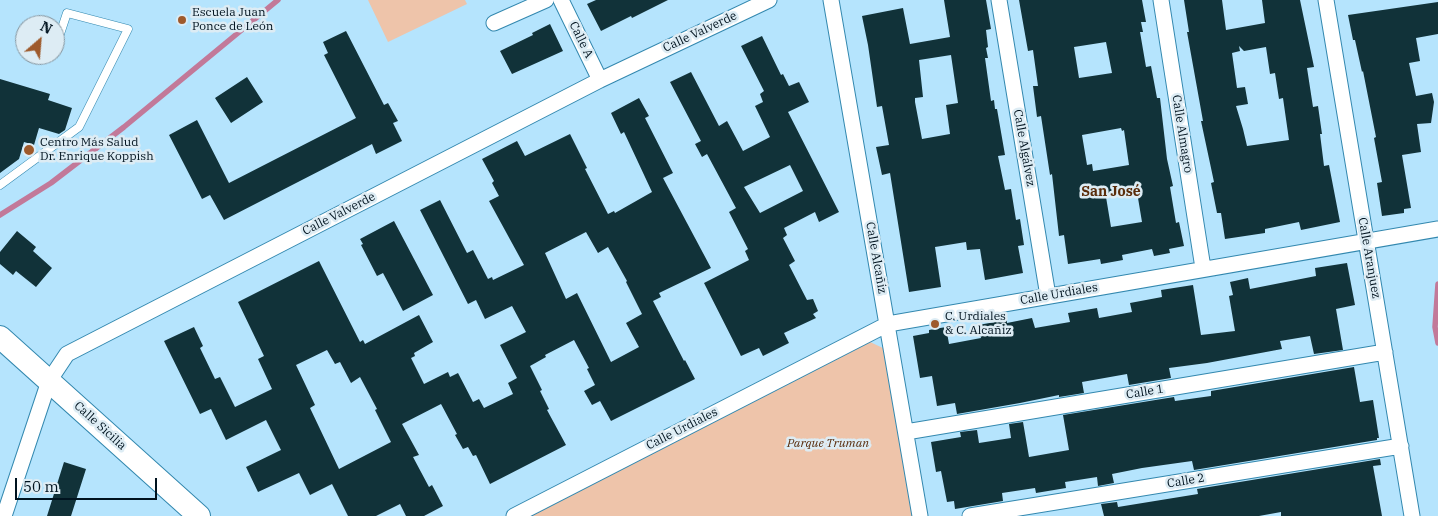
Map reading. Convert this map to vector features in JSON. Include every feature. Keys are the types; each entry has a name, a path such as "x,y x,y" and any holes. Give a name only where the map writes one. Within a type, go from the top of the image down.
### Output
{"street":[{"path":"494,23 546,0"},
{"name":"Calle A","path":"561,0 600,80"},
{"name":"Calle Valverde","path":"4,516 49,381 66,354 600,80 769,0"},
{"name":"Calle Alcañiz","path":"831,0 920,516"},
{"name":"Calle Algálvez","path":"999,0 1048,296"},
{"name":"Calle Almagro","path":"1160,0 1203,268"},
{"name":"Calle Aranjuez","path":"1326,0 1412,516"},
{"name":"Calle Urdiales","path":"514,516 888,324 1203,268 1438,229"},
{"name":"Calle Sicilia","path":"0,337 199,516"},
{"name":"Calle 1","path":"906,432 1385,352"},
{"name":"Calle 2","path":"970,516 1401,446"}],"lane":[{"path":"0,185 79,127 128,29 67,13 65,19"}],"green space":[{"path":"368,0 465,0 467,4 388,42"},
{"name":"Parque Truman","path":"868,341 885,349 912,516 529,516 531,511 801,377"}],"building":[{"path":"596,0 668,0 601,31 587,4"},
{"path":"944,0 986,0 991,29 986,30 988,58 985,58 991,101 994,100 995,109 997,109 1005,155 998,156 1005,190 1011,189 1016,220 1020,219 1024,245 1018,246 1023,273 985,280 980,249 967,250 966,242 935,247 941,287 909,292 890,173 882,175 876,147 889,145 882,106 877,107 862,16 903,8 910,44 950,37","holes":["951,55 958,103 946,105 950,134 922,139 915,102 915,98 923,97 919,60"]},
{"path":"1019,0 1142,0 1146,22 1141,22 1143,32 1140,32 1146,67 1151,66 1157,98 1160,98 1167,159 1173,186 1170,187 1176,223 1179,222 1184,246 1169,249 1170,253 1154,256 1152,249 1122,255 1123,260 1101,264 1100,259 1068,264 1064,235 1059,236 1052,174 1050,175 1041,116 1037,117 1033,86 1038,86 1033,50 1028,51","holes":["1106,42 1112,73 1079,78 1074,47","1121,128 1122,131 1124,130 1129,165 1093,171 1092,164 1087,165 1082,135","1137,192 1142,222 1111,227 1106,197"]},
{"path":"1184,0 1222,0 1226,30 1265,23 1262,0 1300,0 1314,67 1307,68 1313,107 1318,106 1324,166 1329,165 1340,222 1301,230 1299,222 1265,229 1265,233 1225,239 1221,213 1217,213 1211,183 1214,182 1201,121 1203,121 1187,32 1189,32","holes":["1239,46 1244,51 1266,47 1270,74 1275,73 1279,99 1283,98 1289,140 1247,146 1236,106 1248,104 1245,87 1237,88 1232,53 1240,51"]},
{"path":"1438,2 1438,34 1416,38 1420,61 1409,63 1416,96 1432,93 1434,102 1431,123 1417,124 1421,152 1402,155 1411,208 1404,209 1404,213 1382,216 1377,183 1382,182 1374,138 1376,137 1363,71 1355,40 1353,40 1348,15"},
{"path":"550,24 563,51 512,74 500,51 533,35 532,33"},
{"path":"346,31 384,105 388,103 398,121 393,123 402,141 376,154 372,144 224,220 210,195 202,199 169,135 197,120 229,183 356,118 324,55 328,53 323,42"},
{"path":"762,36 781,75 783,74 789,86 799,82 809,102 788,112 839,212 819,222 815,212 784,228 787,235 783,238 795,261 789,265 807,300 813,299 818,311 813,314 816,318 784,333 789,343 763,356 759,348 741,356 704,283 749,260 745,251 748,249 729,212 736,208 707,154 702,157 695,144 701,141 670,82 691,72 719,126 727,121 743,151 770,137 755,106 763,102 760,94 764,91 741,46","holes":["790,165 803,191 760,213 744,187"]},
{"path":"247,77 263,102 231,123 215,98"},
{"path":"0,79 50,94 48,100 72,108 65,130 59,134 39,128 34,145 24,142 19,159 0,173"},
{"path":"639,98 649,116 645,118 673,173 663,178 711,268 659,293 661,297 653,301 695,379 611,421 600,401 592,405 584,391 595,385 587,369 589,368 574,340 545,355 546,357 530,366 542,390 540,391 549,409 547,410 566,445 490,484 476,455 473,456 468,447 463,449 441,404 402,424 419,455 413,457 429,487 432,485 443,506 424,516 406,516 400,504 376,516 348,516 332,484 310,495 299,473 258,492 246,467 281,450 266,420 226,440 211,409 200,414 164,341 194,327 203,346 200,348 215,379 220,377 235,407 272,389 258,359 264,356 238,302 319,261 360,342 363,340 365,344 419,315 433,342 414,353 415,356 411,358 424,384 448,372 450,377 458,373 473,402 479,399 484,408 513,394 508,383 517,378 500,345 526,332 512,306 485,319 476,300 468,304 420,210 440,200 467,253 473,250 488,279 492,277 493,280 524,265 489,201 499,196 492,183 494,181 482,159 517,141 525,156 570,134 608,214 614,211 615,213 652,192 624,132 621,134 611,113","holes":["586,232 598,253 608,247 627,281 642,314 626,323 639,347 611,362 577,293 566,299 545,253","327,350 335,364 340,362 351,383 360,377 377,409 375,410 391,442 339,469 310,408 315,405 296,365"]},
{"path":"394,221 433,295 403,311 383,273 377,276 361,245 363,244 360,239"},
{"path":"17,231 36,247 33,251 52,268 36,287 16,271 13,275 0,264 0,252"},
{"path":"1347,263 1355,305 1336,309 1343,350 1314,354 1310,336 1280,341 1282,349 1169,368 1171,378 1129,385 1127,374 1082,382 1084,393 1059,397 1059,395 957,414 955,403 937,406 932,376 920,378 913,336 929,333 929,330 946,327 949,344 981,338 978,325 1007,320 1007,323 1032,318 1035,328 1070,322 1068,313 1097,308 1099,318 1132,312 1130,303 1162,297 1161,290 1193,285 1201,335 1235,331 1229,296 1233,295 1230,282 1248,278 1250,289 1316,276 1315,268"},
{"path":"1354,367 1360,402 1373,400 1379,438 1377,440 1194,470 1192,461 1142,468 1112,474 1114,483 1098,486 1097,477 1065,482 1066,488 1036,493 1035,488 1002,493 1003,501 955,509 954,501 947,502 941,471 936,472 931,442 961,437 960,432 977,430 979,443 1011,438 1009,424 1023,422 1029,457 1069,450 1063,415 1174,397 1175,401 1211,396 1211,391"},
{"path":"1380,459 1381,465 1373,466 1382,516 1281,516 1281,512 1259,516 1104,516 1101,504 1117,502 1118,507 1198,494 1197,489"},
{"path":"64,462 86,469 71,516 47,516"}],"waterway":[{"path":"0,215 51,183 124,127 278,0"},
{"path":"1438,284 1435,327 1438,343"}],"place":[{"name":"Escuela Juan Ponce de León","path":"182,20"},
{"name":"Centro Más Salud Dr. Enrique Koppish","path":"29,150"},
{"name":"C. Urdiales & C. Alcañiz","path":"935,324"}],"district":[{"name":"San José","path":"1111,192"}]}
